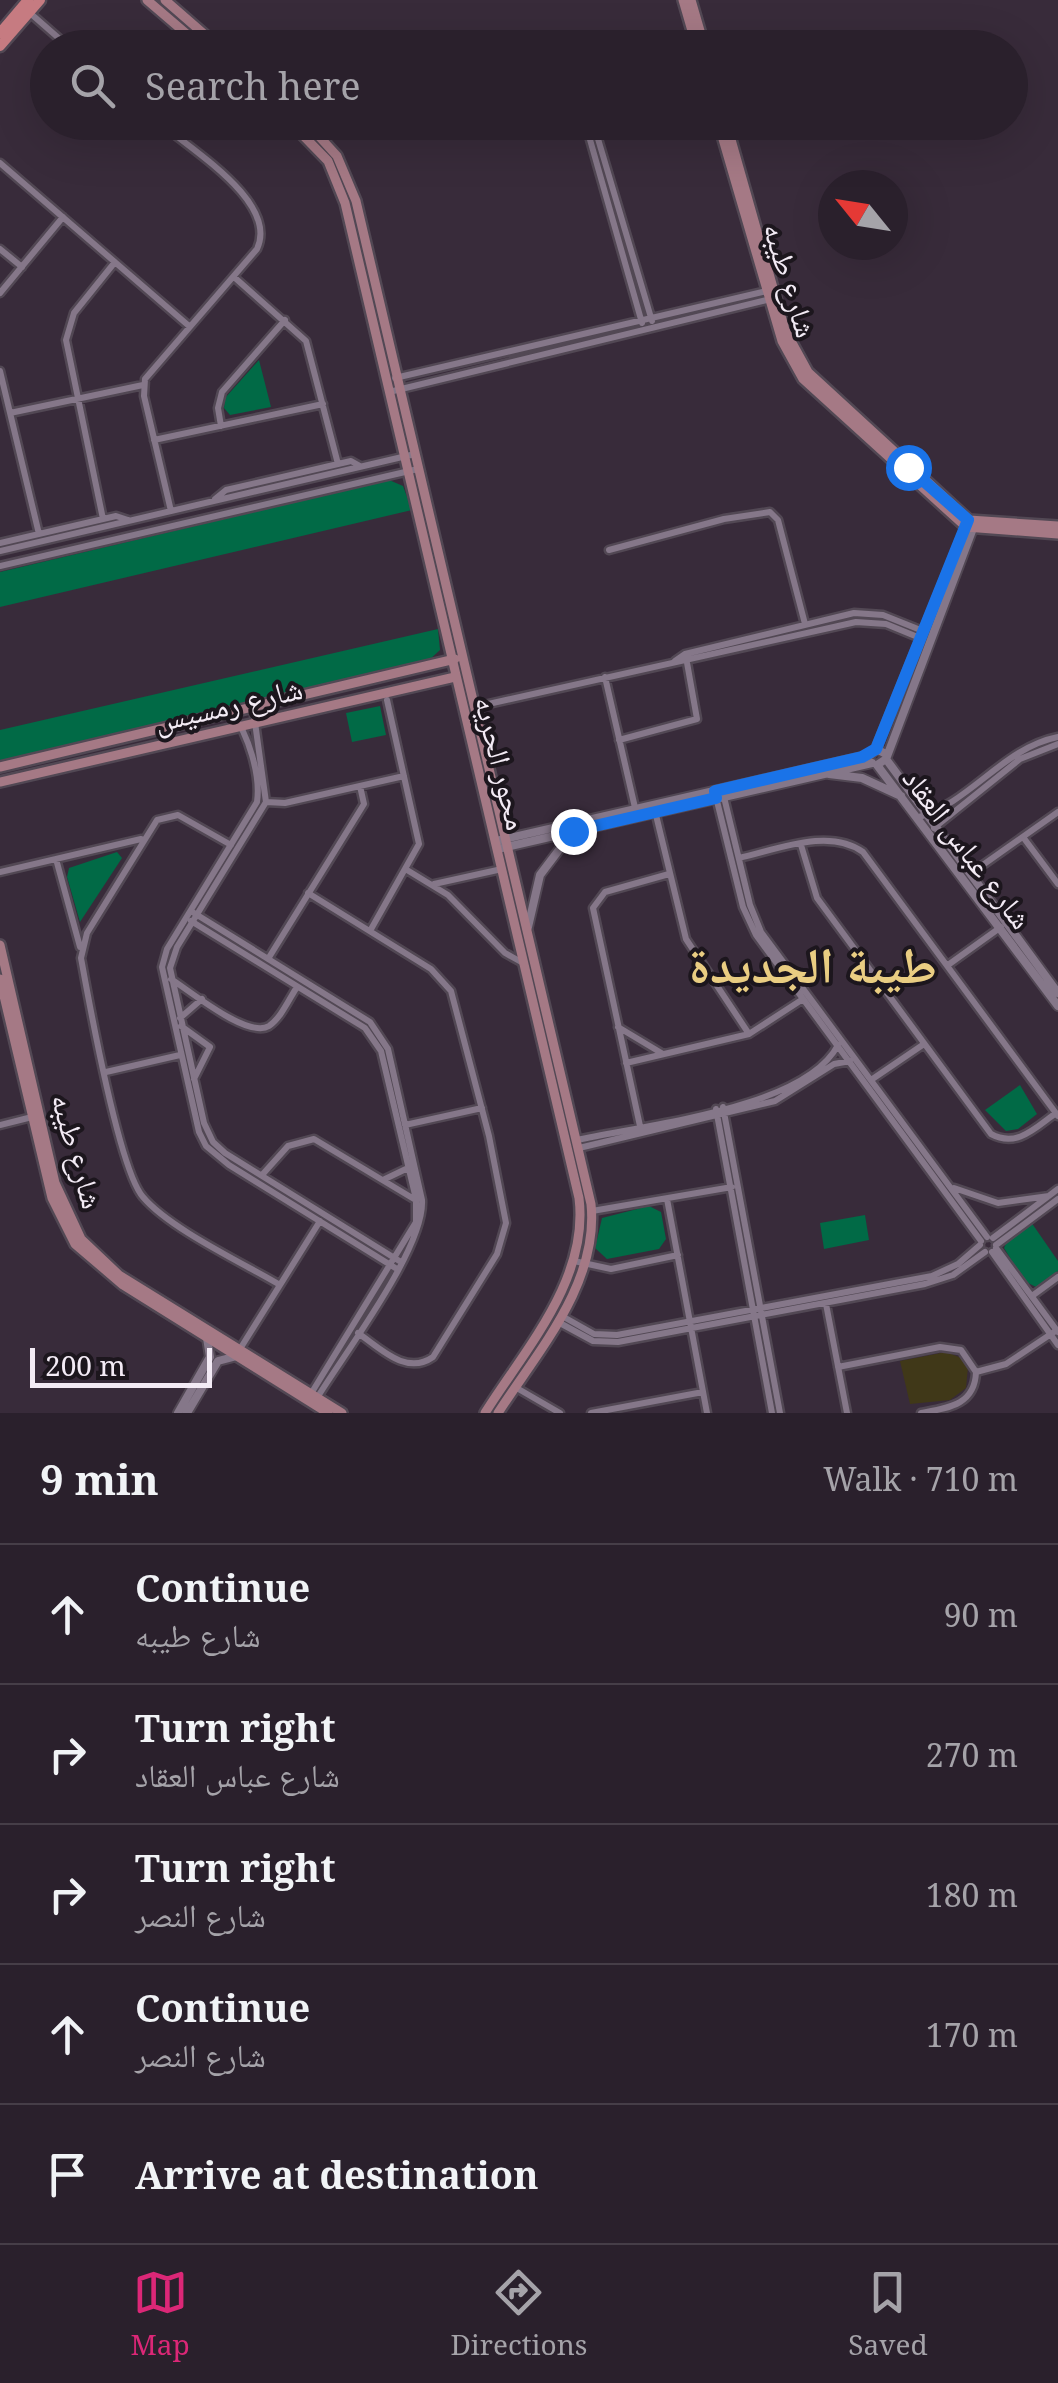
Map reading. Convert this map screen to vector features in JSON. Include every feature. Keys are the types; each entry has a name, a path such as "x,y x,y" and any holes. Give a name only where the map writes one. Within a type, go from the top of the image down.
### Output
{"main road":[{"path":"0,33 40,0"},
{"path":"148,0 182,30"},
{"path":"165,0 199,30"},
{"path":"683,0 692,30"},
{"path":"691,0 700,30"},
{"path":"0,46 29,6"},
{"name":"محور الحريه","path":"309,140 337,178 393,384"},
{"name":"محور الحريه","path":"323,140 333,150 352,188 454,678 473,724 502,844 528,927 592,1211 580,1262 559,1318 498,1413"},
{"name":"شارع طيبه","path":"725,140 733,160"},
{"name":"شارع طيبه","path":"729,140 786,352 804,379 970,525"},
{"name":"محور الحريه","path":"413,470 468,675 475,707 473,724"},
{"path":"970,525 1058,526"},
{"path":"970,525 1058,534"},
{"name":"شارع رمسيس","path":"0,767 463,658"},
{"name":"شارع رمسيس","path":"0,782 468,675"},
{"name":"محور الحريه","path":"485,1413 580,1262 579,1198 502,869 502,844"},
{"name":"شارع طيبه","path":"0,945 32,1117 55,1208 75,1244 108,1275 238,1353"},
{"name":"شارع طيبه","path":"0,978 58,1194 81,1239 119,1275 312,1399 342,1413"},
{"name":"شارع طيبه","path":"312,1399 328,1413"}],"street":[{"path":"29,6 52,30"},
{"path":"10,413 143,385 260,241 260,215 244,194 180,140"},
{"path":"590,140 642,325"},
{"path":"598,140 652,322"},
{"path":"0,163 189,326"},
{"path":"0,293 63,217"},
{"path":"0,249 22,267"},
{"path":"103,519 67,347 68,326 115,262"},
{"path":"234,276 285,320 309,348 338,464"},
{"path":"393,384 771,294"},
{"path":"221,426 218,408 222,392 285,320"},
{"path":"0,371 39,534"},
{"path":"143,385 168,512 167,526"},
{"path":"154,440 323,404"},
{"path":"0,551 410,455"},
{"path":"214,500 226,490 338,464 351,461 361,466"},
{"path":"0,566 413,470"},
{"path":"181,509 184,522"},
{"path":"609,550 724,519 770,512 778,520 804,624"},
{"path":"0,543 118,516 129,521"},
{"name":"شارع عباس العقاد","path":"923,816 874,758 921,634 970,525"},
{"name":"شارع عباس العقاد","path":"970,525 886,756 923,816 1058,1006"},
{"path":"475,707 675,662 804,624 864,613 892,618 921,634"},
{"path":"686,658 856,622 886,624 921,634"},
{"path":"620,740 697,719 686,658"},
{"path":"605,677 636,812"},
{"path":"370,931 407,870 419,838 387,700"},
{"path":"254,708 266,802 191,916 174,952 171,978 194,1080 213,1142 396,1264"},
{"path":"232,713 241,726 258,792 252,811 162,968 198,1132 206,1146 229,1165 396,1264"},
{"path":"923,816 1025,748 1058,741"},
{"path":"933,830 1020,759 1058,741"},
{"path":"720,794 886,756"},
{"path":"502,844 886,756"},
{"path":"820,774 862,778 904,798"},
{"path":"266,802 285,803 404,776"},
{"path":"268,958 364,804 360,786"},
{"path":"720,794 758,925 852,1061 1055,1332"},
{"path":"720,794 748,922 839,1042"},
{"path":"654,808 690,947 749,1034"},
{"path":"970,874 1058,812"},
{"path":"83,951 143,838 157,820 174,814 231,845"},
{"path":"528,927 540,875 572,827"},
{"name":"شارع عباس العقاد","path":"933,830 1058,993"},
{"path":"1023,837 1058,884"},
{"path":"0,872 143,838"},
{"path":"738,858 801,845 838,840 862,852 1057,1114 1020,1138 998,1138 817,898 801,845"},
{"path":"56,859 83,951 128,1167 142,1197 170,1219 280,1285"},
{"path":"433,884 502,869"},
{"path":"407,870 461,906 505,953 524,963"},
{"path":"640,1126 593,908 600,896 612,890 669,874"},
{"path":"308,893 431,968 451,991 505,1206 505,1231 497,1254 428,1361 404,1363 358,1333"},
{"path":"191,916 268,958 378,1029 388,1049 423,1206 418,1230 312,1399"},
{"path":"191,916 366,1028 377,1042 416,1199 416,1222 358,1333 312,1399"},
{"path":"948,965 1003,926"},
{"path":"171,978 242,1026 257,1030 271,1024 297,987"},
{"path":"180,1022 202,999"},
{"path":"626,1063 749,1034 804,999"},
{"path":"180,1022 210,1047 194,1080"},
{"path":"618,1027 664,1054"},
{"path":"578,1144 720,1111 788,1088 824,1062 839,1042"},
{"path":"871,1080 924,1044"},
{"path":"106,1072 180,1055"},
{"path":"852,1061 871,1080 989,1245 1032,1296 1055,1332 1058,1344"},
{"path":"578,1144 640,1126 780,1099 834,1064 852,1061"},
{"path":"405,1125 482,1108"},
{"path":"720,1111 772,1413"},
{"path":"0,1125 32,1117"},
{"path":"262,1175 288,1146 314,1139 416,1199"},
{"path":"384,1179 408,1168"},
{"path":"950,1186 998,1202 1049,1196"},
{"path":"592,1211 734,1187"},
{"path":"757,1313 932,1276 989,1245 1058,1189"},
{"path":"667,1198 707,1413"},
{"path":"559,1318 586,1339 605,1343 690,1324 826,1304 934,1282 1058,1198"},
{"path":"186,1413 218,1362 238,1353 320,1221"},
{"path":"580,1262 611,1270 678,1255"},
{"path":"1032,1296 1058,1277"},
{"path":"826,1304 847,1413"},
{"path":"757,1313 780,1413"},
{"path":"976,1372 1006,1364 1055,1332"},
{"path":"178,1413 208,1361 208,1338"},
{"path":"838,1367 947,1346 966,1354 976,1372 974,1387 960,1404 921,1413"},
{"path":"515,1387 560,1413"},
{"path":"591,1413 703,1392"}],"green space":[{"path":"259,360 271,407 230,415 224,408 225,398"},
{"path":"389,480 403,486 412,510 0,607 0,572"},
{"path":"438,629 440,650 427,662 0,761 0,730"},
{"path":"380,706 386,735 352,742 346,713"},
{"path":"117,852 122,858 80,922 67,877 69,868"},
{"path":"1020,1085 1037,1114 1018,1129 1006,1131 985,1110"},
{"path":"649,1206 661,1212 666,1239 659,1249 607,1259 595,1248 602,1218"},
{"path":"865,1215 869,1240 824,1249 820,1223"},
{"path":"1031,1222 1058,1261 1058,1271 1036,1287 1024,1281 1004,1248 1008,1239"}],"sand":[{"path":"946,1352 959,1357 968,1367 966,1388 950,1400 910,1404 900,1361"}],"district":[{"name":"طيبة الجديدة","path":"813,964"}],"route":[{"path":"573,831 716,798 715,791 862,757 876,749 968,520 908,467"}]}
